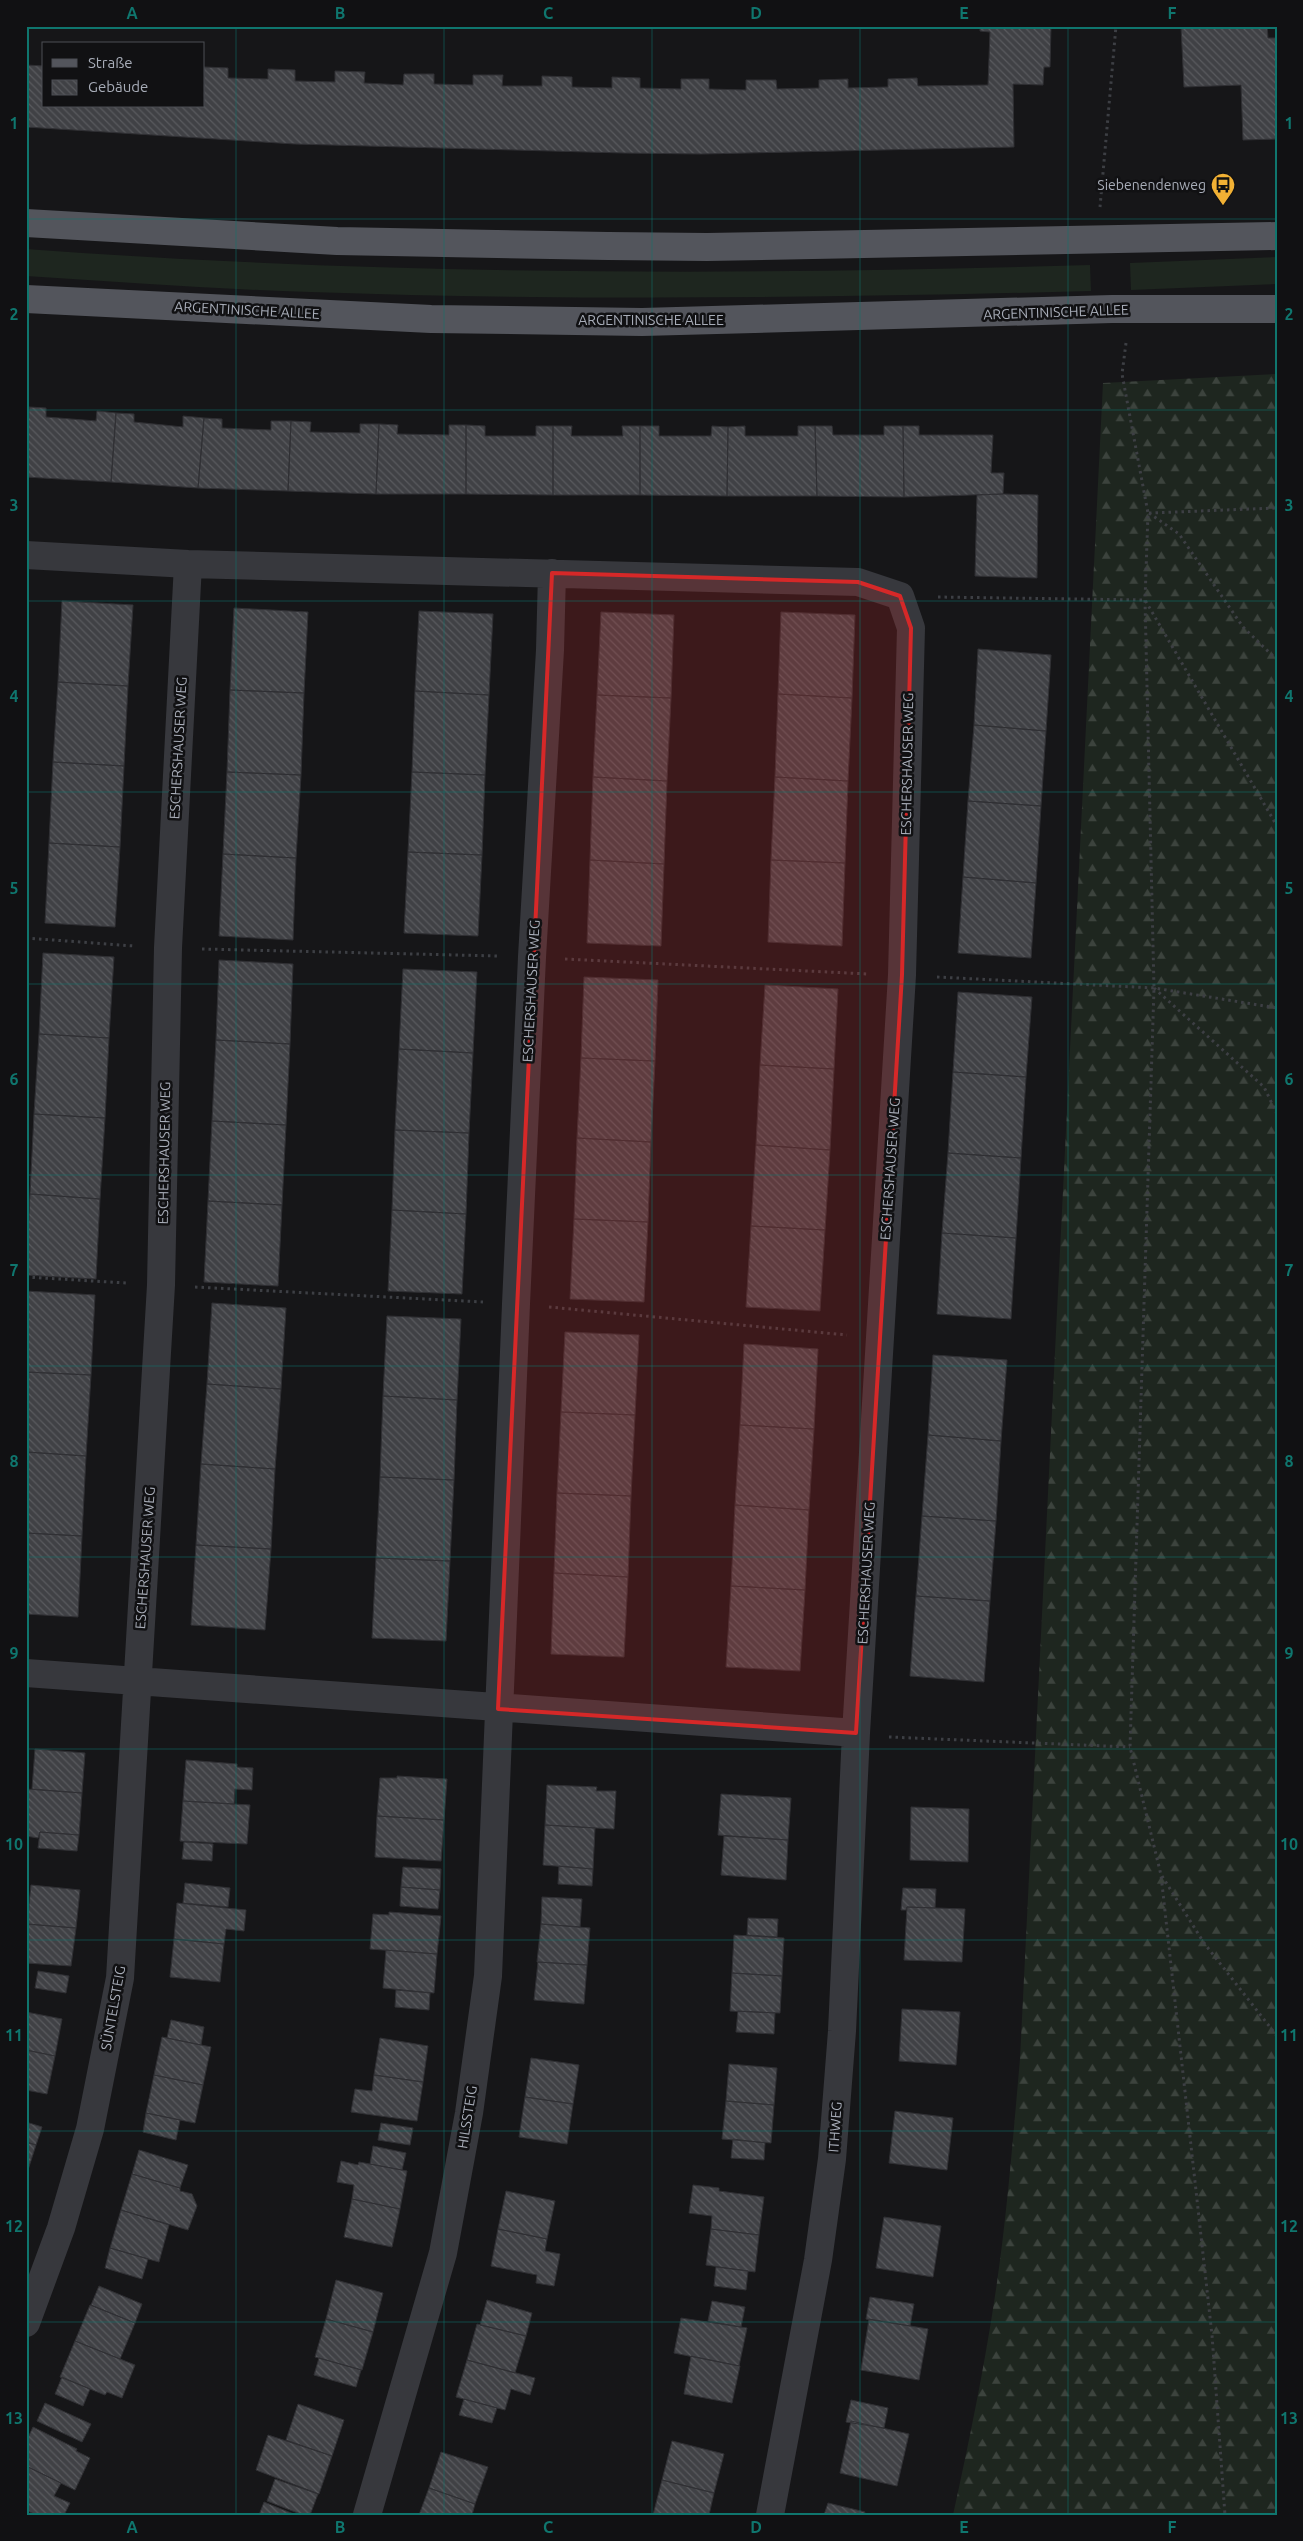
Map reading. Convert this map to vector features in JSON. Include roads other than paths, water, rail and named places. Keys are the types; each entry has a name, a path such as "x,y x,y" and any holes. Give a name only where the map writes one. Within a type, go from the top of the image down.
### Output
{"main road":[{"path":"26,223 337,241 707,247 1277,236"},
{"name":"ARGENTINISCHE ALLEE","path":"26,299 432,319 642,322 953,315 1112,309 1277,309"}],"street":[{"path":"26,555 188,564 552,573"},
{"name":"ESCHERSHAUSER WEG","path":"137,1682 162,1286 168,948 188,564"},
{"name":"ESCHERSHAUSER WEG","path":"498,1708 532,957 550,650 552,573 858,582 900,596 911,628 902,975 856,1733"},
{"path":"26,1673 856,1733"},
{"name":"SÜNTELSTEIG","path":"26,2323 61,2228 90,2129 120,1978 137,1682"},
{"name":"HILSSTEIG","path":"368,2515 443,2253 469,2113 488,1976 498,1708"},
{"name":"ITHWEG","path":"770,2515 818,2260 832,2159 842,2031 856,1733"}],"place":[{"name":"Siebenendenweg","path":"1223,206"}]}
